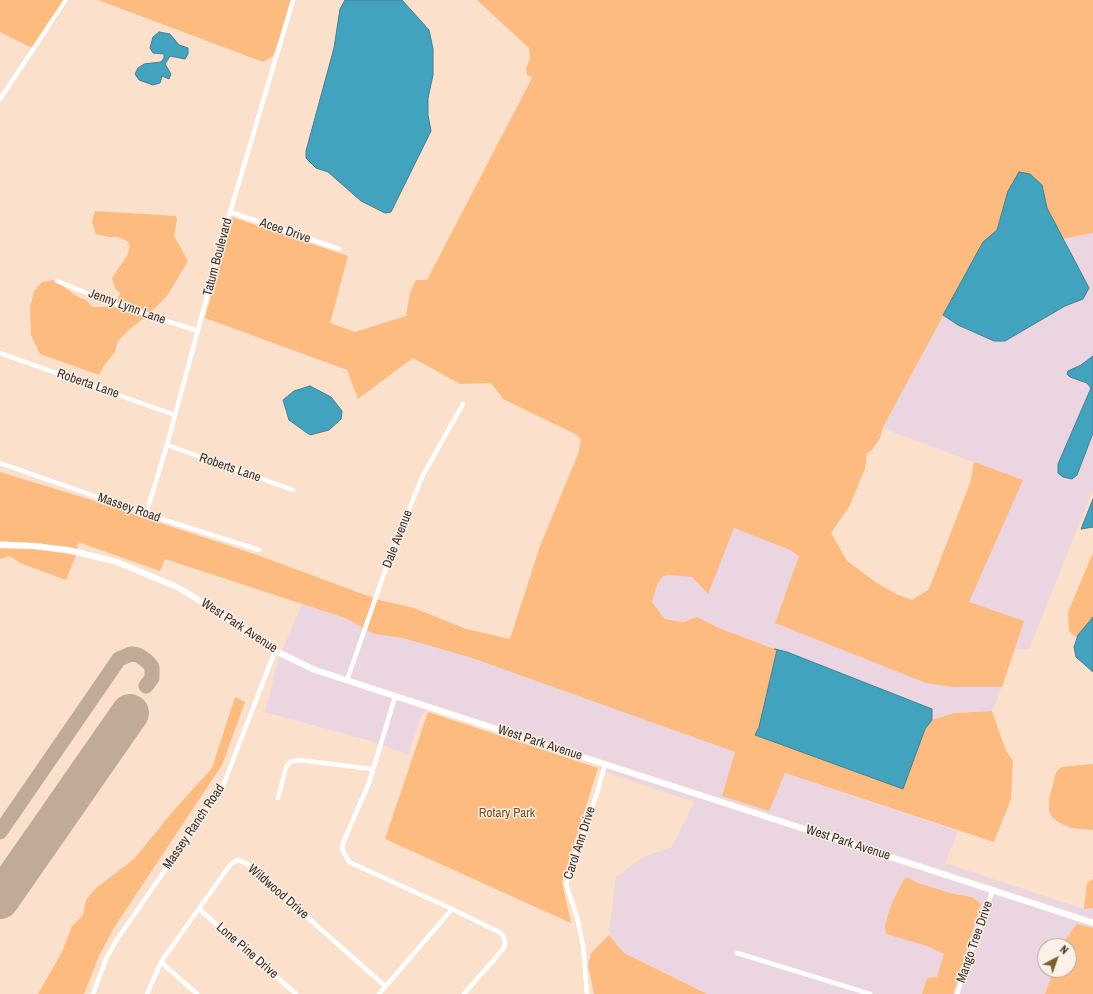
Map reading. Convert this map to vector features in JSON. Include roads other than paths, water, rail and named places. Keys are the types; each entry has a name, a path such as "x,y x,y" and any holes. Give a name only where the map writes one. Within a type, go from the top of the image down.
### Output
{"street":[{"path":"0,100 66,0"},
{"name":"Tatum Boulevard","path":"146,514 167,445 230,212 293,0"},
{"name":"Acee Drive","path":"230,212 339,250"},
{"name":"Jenny Lynn Lane","path":"57,281 111,303 198,331"},
{"name":"Roberta Lane","path":"0,353 175,415"},
{"name":"Dale Avenue","path":"347,680 392,551 423,476 463,404"},
{"name":"Roberts Lane","path":"167,445 294,490"},
{"name":"Massey Road","path":"0,463 146,514 259,550"},
{"name":"West Park Avenue","path":"0,545 34,546 68,550 117,562 177,587 220,613 275,651 315,670 993,889 1093,923"},
{"name":"Massey Ranch Road","path":"93,994 106,959 116,941 224,786 275,651"},
{"path":"395,697 362,802 343,843 342,849 349,862 499,932 505,942 504,948 464,994"},
{"path":"278,798 286,767 290,762 299,760 372,769"},
{"name":"Carol Ann Drive","path":"587,994 583,945 577,917 566,884 598,790 605,764"},
{"name":"Wildwood Drive","path":"147,994 161,962 230,864 237,860 246,863 385,986"},
{"name":"Mango Tree Drive","path":"957,994 993,889"},
{"name":"Lone Pine Drive","path":"199,909 296,994"},
{"path":"379,994 452,909"},
{"path":"737,953 866,993"},
{"path":"161,962 197,994"}],"water":[{"path":"345,0 402,0 429,30 433,49 433,75 428,98 428,115 431,131 391,212 385,213 361,201 328,172 316,168 306,158 306,151 334,48 340,9"},
{"path":"159,32 170,34 179,45 188,48 188,54 185,59 170,56 165,64 171,74 169,79 162,76 160,83 153,85 139,80 135,74 138,68 144,64 161,62 164,58 164,54 153,53 150,48 153,37"},
{"path":"1019,172 1030,174 1042,185 1047,208 1089,288 1083,299 1065,306 1005,341 994,341 958,325 943,315 983,242 997,230 1008,191"},
{"path":"1093,356 1093,433 1077,475 1072,479 1063,477 1058,473 1058,464 1091,388 1087,383 1070,377 1067,374 1068,371 1081,365"},
{"path":"310,386 331,397 342,411 341,419 329,430 310,435 289,420 283,400 294,391"},
{"path":"1093,499 1093,527 1081,529"},
{"path":"1093,617 1093,672 1076,657 1074,647 1078,635"},
{"path":"775,649 787,652 932,709 932,720 925,729 903,789 755,735 759,727 777,650"}],"park label":[{"name":"Rotary Park","path":"507,814"}]}
